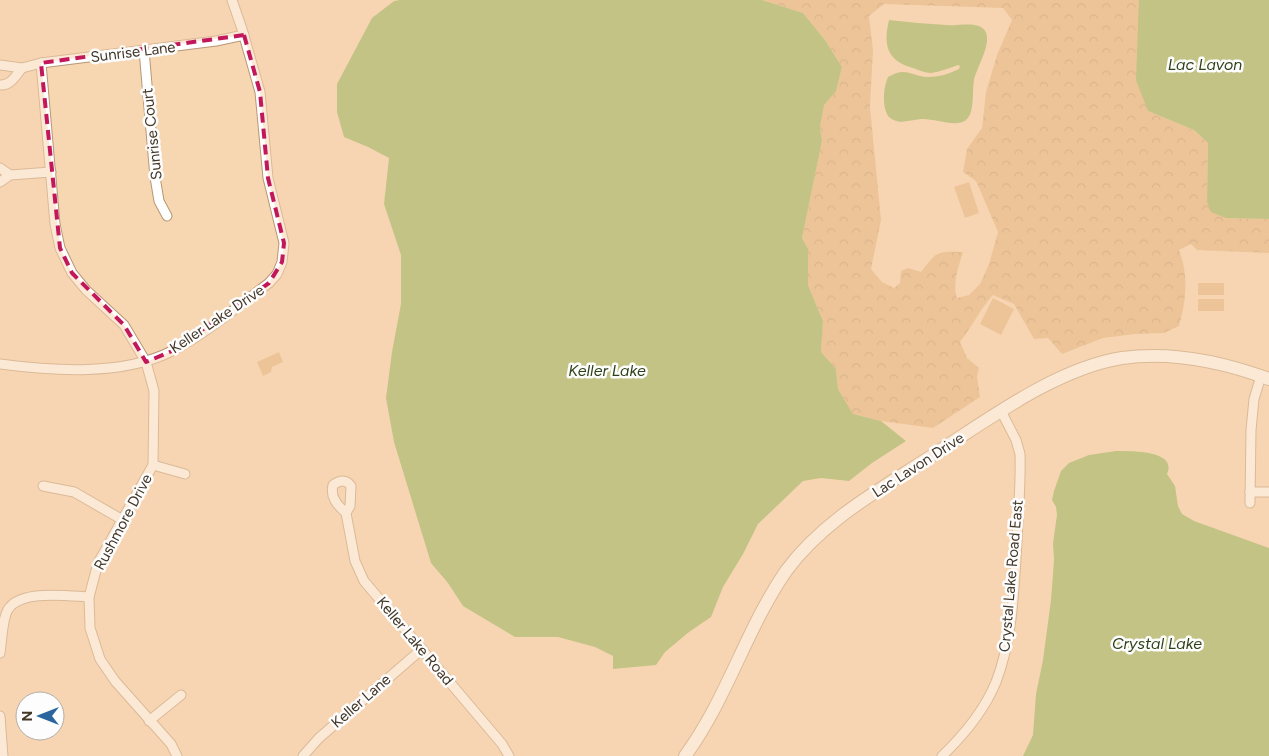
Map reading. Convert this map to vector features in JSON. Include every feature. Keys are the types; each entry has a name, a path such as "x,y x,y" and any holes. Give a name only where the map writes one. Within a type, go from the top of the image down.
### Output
{"street":[{"path":"232,0 244,35"},
{"name":"Sunrise Lane","path":"0,65 22,68 216,41 244,35"},
{"name":"Keller Lake Drive","path":"0,364 34,368 90,370 146,362 172,351 199,335 269,283 277,274 282,262 284,243 268,178 260,92 244,35"},
{"name":"Sunrise Court","path":"144,50 155,177 159,201 168,216"},
{"name":"Rushmore Drive","path":"41,64 55,224 60,248 72,272 86,290 124,325 146,362 154,391 153,465 98,563 89,597 90,628 100,659 115,681 171,744 177,756"},
{"path":"0,84 5,85 10,82 22,68"},
{"path":"0,168 10,175"},
{"path":"0,182 10,175 50,172"},
{"name":"Lac Lavon Drive","path":"685,756 702,732 769,599 787,570 829,525 852,508 1001,411 1063,376 1090,366 1123,358 1185,357 1216,362 1265,378"},
{"path":"1250,503 1251,430 1254,399 1265,378"},
{"name":"Crystal Lake Road East","path":"942,756 973,723 995,684 1004,658 1010,631 1015,575 1020,454 1016,440 1001,411"},
{"path":"153,465 185,474"},
{"path":"43,486 74,492 121,519"},
{"path":"1250,492 1269,492"},
{"name":"Keller Lake Road","path":"346,513 355,561 364,581 502,744 509,756"},
{"path":"0,653 6,612 15,602 28,596 89,597"},
{"name":"Keller Lane","path":"303,756 319,738 422,649"},
{"path":"149,721 180,695"},
{"path":"0,716 3,756"}],"highlighted area":[{"path":"244,35 260,92 268,178 284,243 282,262 269,283 172,351 146,362 124,325 72,273 60,248 41,63"}],"green space":[{"path":"762,0 1139,0 1148,111 1194,130 1208,143 1207,202 1226,218 1269,219 1269,253 1197,250 1191,244 1179,250 1184,269 1185,288 1179,326 1164,333 1103,338 1062,354 1048,338 1034,339 1014,304 993,295 960,342 967,358 979,368 977,376 980,397 933,428 881,421 853,414 838,389 836,369 821,352 823,321 808,285 808,249 802,238 822,141 820,127 824,104 836,90 842,67 825,40 803,13","holes":["884,4 1003,8 1012,20 997,55 986,92 982,128 967,149 963,172 976,181 998,232 989,264 980,284 969,295 957,298 955,286 963,252 943,252 938,254 934,256 921,272 908,268 901,271 900,283 894,288 882,282 871,269 881,220 870,107 873,50 869,16"]},
{"path":"969,182 979,213 965,218 954,187"},
{"path":"1198,283 1224,283 1224,295 1198,295"},
{"path":"993,298 1014,309 1001,335 980,324"},
{"path":"1198,299 1224,299 1224,311 1198,311"},
{"path":"279,352 283,362 272,367 271,372 263,376 257,362"}],"water":[{"name":"Keller Lake","path":"762,0 803,13 825,40 842,67 836,91 824,105 820,127 822,141 802,238 808,249 808,285 823,321 821,352 836,369 838,389 853,414 881,421 906,441 872,463 849,481 821,478 803,481 758,524 723,587 711,617 665,652 656,665 613,669 613,656 595,647 558,637 515,637 463,606 448,583 431,563 394,442 386,398 401,304 401,255 384,204 389,158 344,137 337,112 337,84 372,18 394,1"},
{"name":"Lac Lavon","path":"1139,0 1269,0 1269,219 1226,218 1211,212 1207,202 1208,143 1194,130 1148,111 1136,80"},
{"path":"889,20 925,24 973,25 981,27 985,31 987,44 974,80 971,112 966,120 957,123 926,119 900,122 888,116 884,97 888,77 900,72 928,77 944,75 959,69 960,66 929,73 897,61 889,51 887,44"},
{"name":"Crystal Lake","path":"1116,451 1151,453 1166,460 1169,466 1167,474 1175,486 1178,506 1182,514 1194,521 1269,548 1269,756 1023,756 1033,735 1036,694 1043,660 1051,600 1054,560 1053,543 1057,515 1056,507 1052,500 1054,491 1061,471 1069,463 1089,455"}]}
